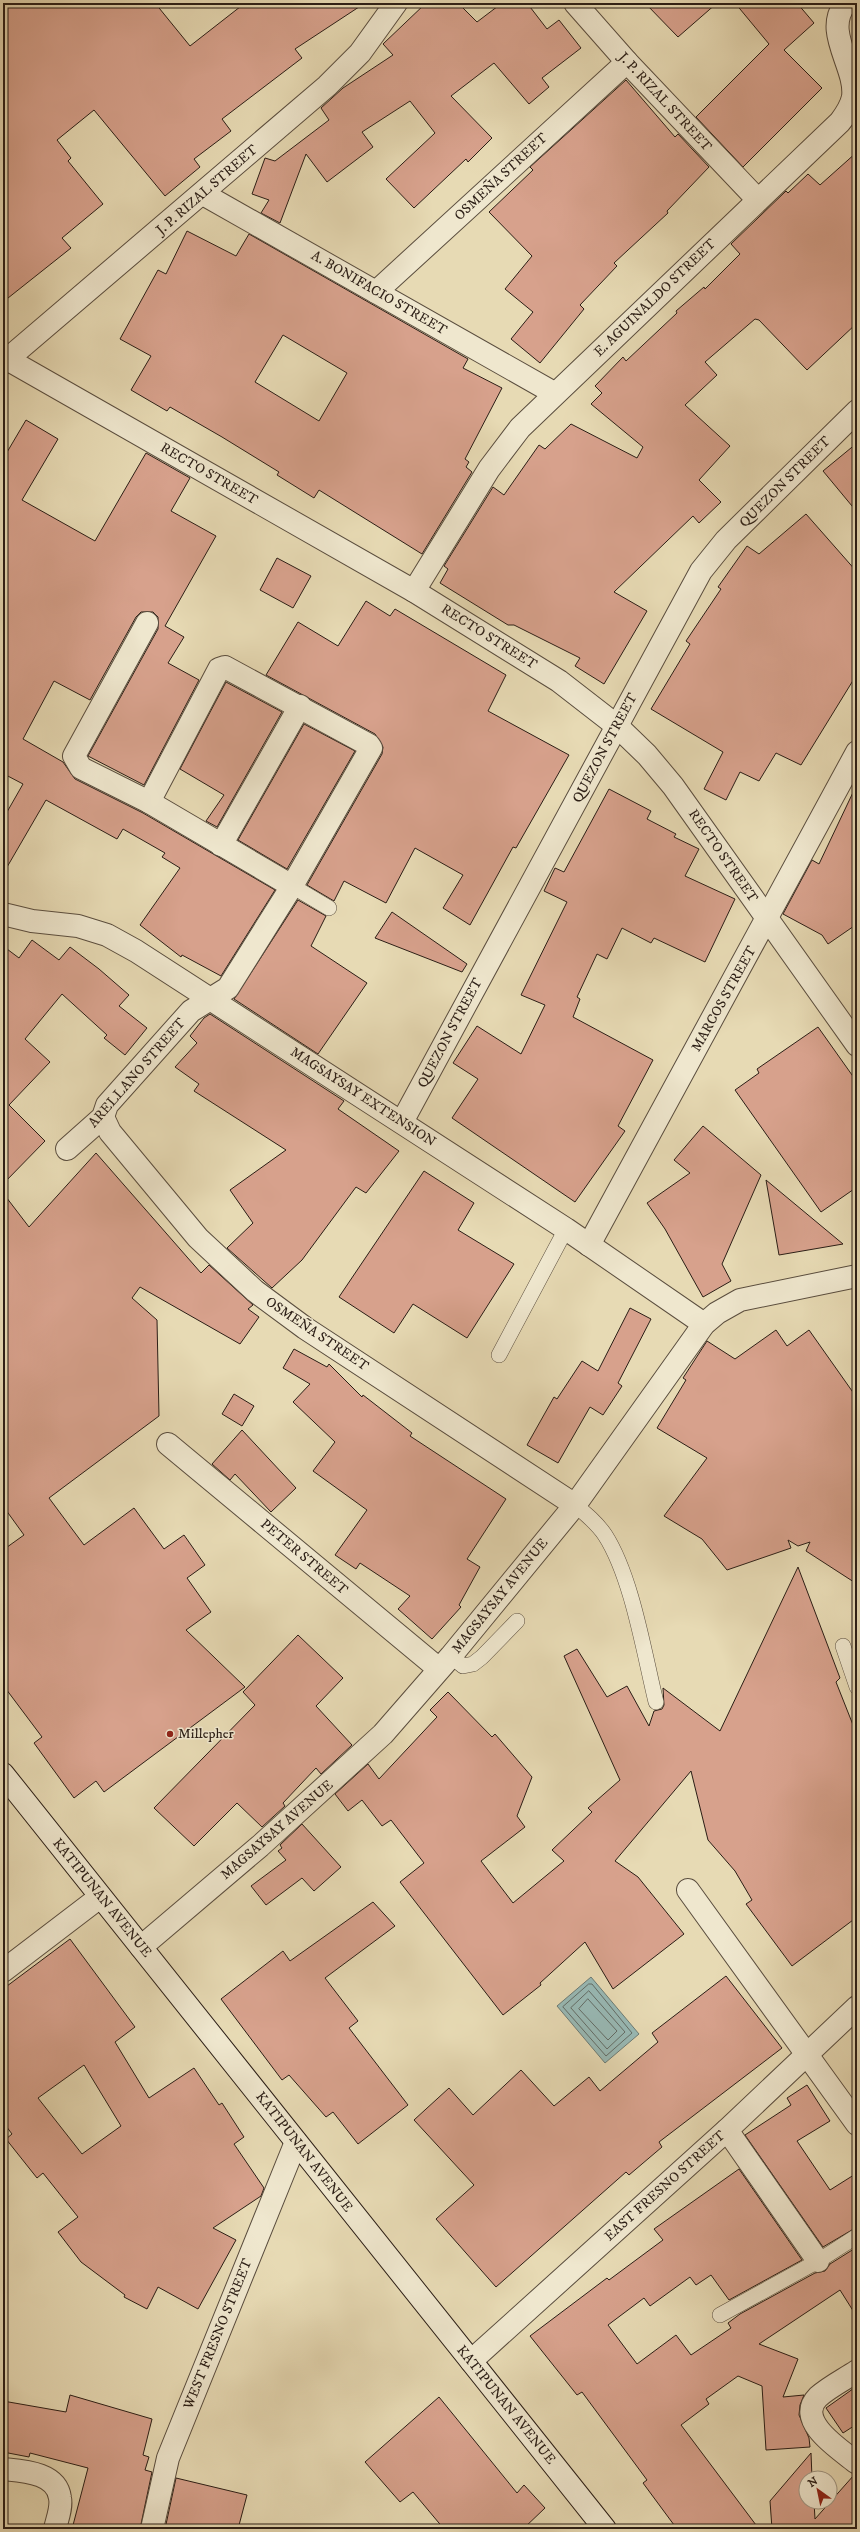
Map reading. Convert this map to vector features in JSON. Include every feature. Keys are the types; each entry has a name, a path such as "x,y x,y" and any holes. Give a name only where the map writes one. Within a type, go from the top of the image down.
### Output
{"street":[{"name":"J. P. RIZAL STREET","path":"5,361 203,194 327,86 360,53 396,3"},
{"name":"J. P. RIZAL STREET","path":"574,3 626,62 758,200"},
{"name":"E. AGUINALDO STREET","path":"414,591 489,469 520,428 554,393 840,122 849,109 853,96 852,83 839,39 838,24 846,3"},
{"name":"OSMEÑA STREET","path":"376,292 626,62"},
{"name":"A. BONIFACIO STREET","path":"203,194 554,393"},
{"name":"RECTO STREET","path":"5,361 414,591 559,681 617,726 647,755 673,786 857,1045"},
{"name":"QUEZON STREET","path":"402,1122 701,571 726,540 857,411"},
{"path":"147,623 74,756 81,768 149,802 292,886"},
{"name":"ARELLANO STREET","path":"68,1149 103,1117 106,1105 191,1011 228,988 292,886 371,752 369,745 231,668 224,666 219,669 149,802"},
{"path":"221,845 300,706"},
{"name":"MARCOS STREET","path":"589,1245 768,920 857,752"},
{"name":"MAGSAYSAY EXTENSION","path":"3,914 32,920 78,926 107,936 136,951 566,1229 704,1324"},
{"name":"OSMEÑA STREET","path":"103,1117 110,1132 198,1238 255,1291 305,1328 575,1505"},
{"name":"MAGSAYSAY AVENUE","path":"141,1947 328,1787 383,1734 445,1662 575,1505 704,1324 717,1313 740,1300 857,1276"},
{"name":"PETER STREET","path":"168,1444 445,1662"},
{"name":"KATIPUNAN AVENUE","path":"3,1774 605,2529"},
{"path":"688,1890 808,2053 857,2124"},
{"path":"3,1972 100,1897"},
{"name":"EAST FRESNO STREET","path":"470,2361 727,2130 857,2007"},
{"path":"727,2130 818,2261"},
{"name":"WEST FRESNO STREET","path":"152,2529 168,2458 296,2142"},
{"path":"857,2371 818,2397 812,2405 811,2414 815,2426 857,2463"},
{"path":"3,2469 43,2477 57,2489 60,2498 55,2529"}],"lane":[{"path":"292,886 329,908"},
{"path":"499,1355 566,1229"},
{"path":"575,1505 592,1519 605,1535 616,1556 625,1580 656,1702"},
{"path":"445,1662 463,1666 473,1664 517,1621"},
{"path":"843,1646 857,1687"},
{"path":"720,2315 818,2261 857,2236"}],"water":[{"path":"591,1977 639,2034 605,2063 557,2006"}],"building":[{"path":"3,3 155,3 190,46 245,3 365,3 295,49 302,58 222,119 231,131 194,159 200,167 165,196 94,110 57,140 71,158 68,161 103,204 62,238 71,248 3,302"},
{"path":"426,3 458,3 477,22 502,3 527,3 547,29 559,20 581,48 542,78 549,87 529,104 494,63 451,96 492,138 468,162 466,159 414,208 386,179 435,133 410,101 362,132 373,147 327,182 306,154 280,223 261,213 269,200 252,194 265,158 275,161 329,120 321,108 343,88 393,55 383,44"},
{"path":"645,3 717,3 678,37"},
{"path":"735,3 797,3 814,23 784,50 822,88 743,167 696,117 769,44"},
{"path":"626,80 675,137 678,134 709,167 667,211 668,213 614,263 617,266 580,305 584,309 540,363 511,339 533,312 505,289 532,256 489,212 533,170 530,167"},
{"path":"857,152 857,323 807,370 759,320 755,319 705,362 717,375 685,405 730,446 699,480 721,502 699,523 693,516 614,592 647,611 604,684 575,666 580,658 514,625 508,625 440,583 448,569 444,566 493,487 504,495 539,445 545,449 571,424 637,458 643,447 591,404 602,393 595,386 623,357 626,361 677,313 676,311 704,287 705,289 740,254 731,244 786,191 788,193 808,174 820,185"},
{"path":"187,231 236,256 249,234 468,359 463,368 502,388 465,459 469,462 466,467 472,472 422,554 319,490 314,498 277,475 279,472 222,437 170,407 167,411 131,390 151,356 120,339 158,270 166,274","holes":["283,335 347,373 319,421 255,382"]},
{"path":"26,420 58,439 22,500 95,541 146,453 190,478 171,511 216,536 165,626 184,637 168,663 199,680 144,785 88,756 158,629 158,617 153,612 141,612 136,617 90,700 54,681 23,739 63,762 75,779 143,813 275,890 221,976 182,955 181,957 140,925 180,868 162,857 165,853 123,829 117,839 46,800 3,874 3,819 23,784 4,774 3,777 3,459"},
{"path":"857,443 857,512 823,471"},
{"path":"806,514 857,572 857,674 801,765 776,753 759,781 740,772 726,800 704,789 723,752 651,709 690,644 686,641 721,589 718,587 747,546 759,554"},
{"path":"277,558 311,576 293,608 260,590"},
{"path":"366,601 390,616 395,609 506,675 488,711 569,755 516,848 513,847 470,925 443,908 463,875 415,848 386,903 344,881 334,901 307,885 382,754 383,747 375,734 266,675 298,622 338,646"},
{"path":"226,682 282,712 217,827 206,821 224,795 180,769"},
{"path":"304,724 355,751 287,869 238,840"},
{"path":"857,784 857,924 828,944 822,935 783,914 812,860 819,864"},
{"path":"609,789 651,811 647,819 676,834 674,837 699,849 685,876 735,899 705,962 654,938 651,943 622,928 607,959 597,954 577,997 580,999 573,1017 653,1060 618,1126 625,1131 575,1202 452,1118 478,1079 453,1063 477,1026 521,1054 545,1005 521,995 567,902 544,891 555,868 564,872"},
{"path":"298,900 326,916 311,946 367,983 318,1054 234,999"},
{"path":"392,912 467,964 462,972 375,938"},
{"path":"32,940 59,960 70,947 99,969 129,995 119,1006 147,1028 125,1055 104,1038 107,1035 62,994 25,1039 50,1062 9,1105 45,1141 3,1184 3,946 19,958"},
{"path":"210,1014 344,1101 338,1109 399,1151 366,1193 356,1187 302,1260 272,1288 227,1248 253,1223 230,1190 286,1150 194,1091 199,1084 175,1067 197,1043 190,1036 204,1018"},
{"path":"818,1027 857,1082 857,1187 821,1212 735,1090 759,1073 757,1069"},
{"path":"703,1126 761,1175 722,1264 731,1281 703,1297 665,1229 647,1203 690,1173 674,1160"},
{"path":"96,1153 201,1273 209,1265 253,1305 248,1309 259,1317 240,1344 140,1287 132,1298 157,1320 159,1416 49,1498 84,1545 134,1508 164,1549 184,1535 205,1565 187,1578 211,1612 186,1630 245,1687 104,1792 96,1781 74,1798 34,1743 42,1737 3,1685 3,1550 24,1535 3,1506 3,1193 29,1227"},
{"path":"424,1171 474,1203 458,1230 514,1264 467,1338 413,1304 394,1333 339,1297"},
{"path":"766,1180 843,1244 779,1255"},
{"path":"630,1308 651,1319 618,1383 622,1386 603,1415 590,1407 558,1463 527,1445 554,1397 557,1399 582,1361 598,1371"},
{"path":"776,1330 787,1346 809,1330 857,1398 857,1584 806,1551 810,1542 798,1546 788,1540 791,1548 727,1570 702,1539 664,1516 707,1458 657,1428 686,1380 683,1378 707,1341 735,1359"},
{"path":"294,1349 327,1367 329,1364 362,1397 363,1395 412,1433 410,1436 506,1499 467,1559 480,1567 459,1605 461,1607 432,1639 398,1609 410,1596 360,1563 356,1569 335,1555 367,1510 313,1471 335,1442 293,1402 310,1384 283,1368"},
{"path":"234,1394 254,1406 242,1426 222,1414"},
{"path":"242,1430 296,1488 271,1512 235,1474 230,1480 212,1464"},
{"path":"798,1567 840,1678 836,1682 857,1735 857,1917 792,1966 746,1904 752,1900 735,1871 708,1840 691,1771 615,1861 638,1877 684,1934 613,1989 585,1942 540,1983 541,1985 503,2015 400,1882 424,1863 391,1820 382,1826 362,1800 348,1811 335,1794 368,1764 379,1779 437,1717 430,1710 448,1692 492,1737 495,1734 532,1777 517,1816 525,1827 481,1861 513,1903 564,1861 552,1850 592,1812 588,1808 620,1780 564,1656 577,1649 607,1697 627,1686 649,1726 654,1711 662,1709 664,1705 663,1688 720,1731"},
{"path":"298,1635 343,1678 316,1706 352,1745 321,1774 316,1768 283,1803 285,1806 262,1827 237,1803 194,1846 154,1808 255,1705 243,1692"},
{"path":"302,1824 341,1867 314,1891 302,1878 266,1905 251,1886 286,1860 278,1851 282,1848 280,1845"},
{"path":"373,1902 395,1926 325,1978 358,2021 349,2028 408,2105 358,2144 333,2112 326,2117 289,2075 282,2080 221,1999 283,1951 290,1961"},
{"path":"70,1939 135,2027 115,2042 149,2098 194,2068 219,2105 222,2103 244,2137 234,2144 264,2188 261,2196 213,2228 236,2240 198,2309 158,2287 147,2309 124,2297 125,2295 81,2262 58,2232 78,2217 43,2173 37,2178 6,2139 12,2134 3,2122 3,1989","holes":["84,2065 121,2126 82,2154 38,2098"]},
{"path":"726,1976 782,2048 659,2142 662,2147 629,2175 626,2172 496,2287 436,2219 474,2185 414,2120 449,2088 473,2115 521,2070 554,2106 589,2077 600,2091 658,2042 652,2033"},
{"path":"807,2085 830,2121 797,2141 830,2190 857,2173 857,2227 823,2247 745,2135 791,2105 787,2098"},
{"path":"739,2169 802,2260 729,2300 711,2275 696,2285 690,2277 650,2306 644,2298 608,2325 637,2364 676,2335 691,2355 731,2328 728,2323 740,2314 815,2273 825,2271 830,2264 857,2247 857,2317 840,2290 759,2344 798,2359 783,2397 804,2395 800,2405 799,2415 809,2438 810,2447 766,2450 762,2386 738,2376 706,2399 709,2404 681,2425 759,2529 677,2529 643,2483 647,2480 582,2392 577,2395 530,2336 607,2278 609,2280 663,2240 654,2229"},
{"path":"857,2386 857,2424 843,2433 826,2408"},
{"path":"70,2395 152,2419 143,2455 149,2457 145,2470 152,2472 140,2529 72,2529 88,2468 30,2453 29,2457 3,2452 3,2401 66,2412"},
{"path":"439,2397 517,2493 524,2485 545,2508 523,2529 444,2529 413,2492 400,2502 365,2462"},
{"path":"811,2453 812,2470 798,2470 798,2510 814,2510 815,2519 823,2510 838,2510 838,2493 854,2475 857,2475 857,2529 772,2529 770,2501"},
{"path":"176,2478 247,2495 238,2529 165,2529"}],"place":[{"name":"Millepher","path":"170,1734"}]}
